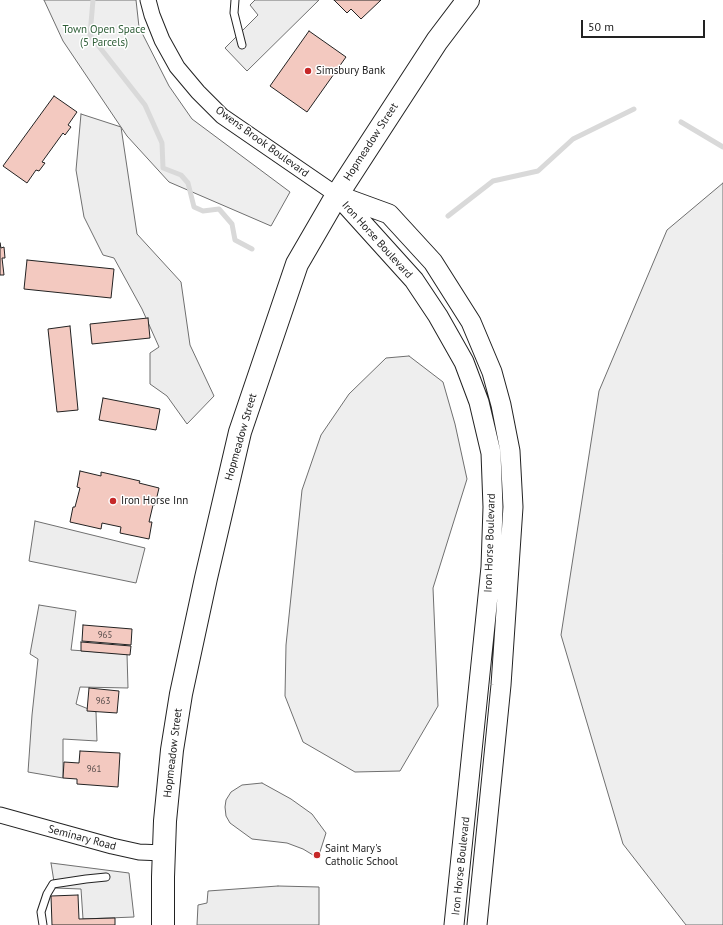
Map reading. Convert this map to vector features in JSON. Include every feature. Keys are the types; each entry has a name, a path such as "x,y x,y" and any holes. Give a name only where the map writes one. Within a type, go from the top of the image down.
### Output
{"highway":[{"name":"Hopmeadow Street","path":"164,925 163,877 165,821 172,750 180,694 240,432 297,264 336,195 437,41 468,0"}],"street":[{"name":"Owens Brook Boulevard","path":"148,0 162,40 177,67 198,92 222,116 336,195"},
{"name":"Iron Horse Boulevard","path":"336,195 414,280 438,316 464,362 479,402 491,453 493,507 491,567 454,925"},
{"name":"Iron Horse Boulevard","path":"336,195 390,214 433,262 471,322 492,372 501,405 510,451 513,507 502,669 477,925"},
{"name":"Seminary Road","path":"0,816 112,846 139,852 164,853"}],"lane":[{"path":"235,0 234,13 242,44"},
{"path":"43,925 41,912 47,894 53,884 106,877"}],"green space":[{"name":"Town Open Space (5 Parcels)","path":"44,0 136,0 139,27 169,86 192,119 290,192 271,226 169,182 127,136 63,41"},
{"path":"723,183 723,925 686,925 623,844 561,635 599,391 667,230"},
{"path":"409,356 443,382 455,424 467,479 433,588 438,706 400,771 355,772 303,742 285,696 286,645 302,490 321,435 349,394 386,358"},
{"path":"262,783 291,799 312,814 326,833 318,858 303,849 287,843 252,839 230,823 226,816 225,807 226,800 231,792 242,785"}],"shaded area":[{"path":"255,0 319,0 247,71 225,48 258,15 250,5"},
{"path":"81,114 121,127 137,234 181,282 190,345 214,396 187,424 167,396 150,384 150,353 159,347 142,309 114,258 103,255 84,217 76,170"},
{"path":"35,521 145,548 136,583 29,561"},
{"path":"39,605 76,611 71,650 127,654 128,688 80,687 76,704 96,712 97,741 63,739 63,778 28,772 38,659 30,654"},
{"path":"51,863 129,873 134,917 83,919 81,889 55,888"},
{"path":"278,886 319,887 319,925 197,925 198,905 207,903 208,891"}],"building":[{"path":"334,0 381,0 361,19 351,9 347,13"},
{"name":"Simsbury Bank","path":"309,31 346,57 307,112 270,86"},
{"path":"54,96 77,112 68,125 71,127 65,135 63,133 42,162 45,163 39,171 36,170 27,183 3,166"},
{"path":"0,243 1,248 4,247 5,258 2,258 4,275 0,275"},
{"path":"27,260 114,269 111,298 24,289"},
{"path":"148,318 150,338 92,344 90,324"},
{"path":"70,326 78,410 57,412 48,329"},
{"path":"103,398 160,409 156,430 99,420"},
{"path":"80,471 101,476 101,472 140,481 139,483 159,488 149,522 152,522 149,539 120,533 121,527 102,523 101,529 70,522 73,507 75,507 80,488 77,487"},
{"path":"83,625 132,629 131,645 82,641"},
{"path":"81,642 131,646 130,655 81,651"},
{"path":"89,688 119,691 117,713 87,711"},
{"path":"80,751 120,753 118,787 77,784 77,779 63,778 64,762 79,763"},
{"path":"78,895 79,919 115,918 115,925 52,925 51,896"}],"waterway":[{"path":"93,0 90,35 145,105 162,143 163,168 181,175 188,183 194,207 203,211 219,209 232,224 235,240 252,249"},
{"path":"448,216 493,181 538,171 573,139 634,109"},
{"path":"681,122 723,147"}],"place":[{"name":"Simsbury Bank","path":"308,71"},
{"name":"Iron Horse Inn","path":"113,501"},
{"name":"Saint Mary's Catholic School","path":"317,855"}]}
